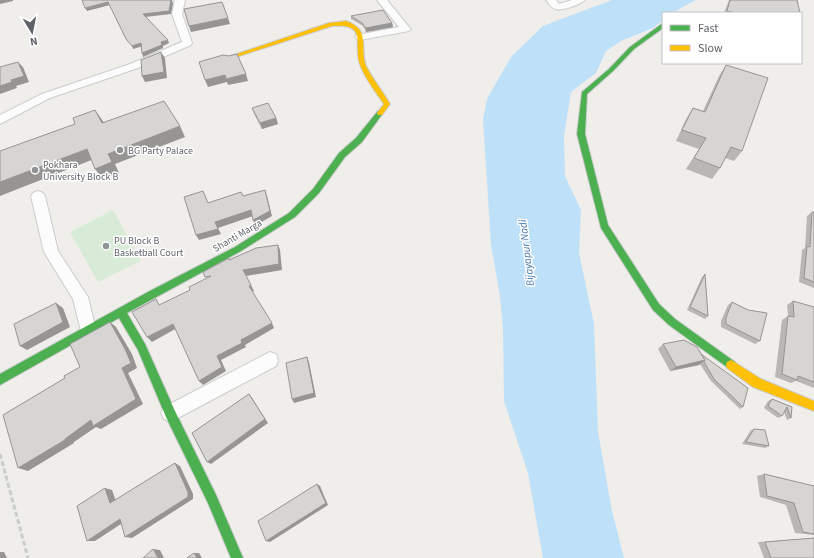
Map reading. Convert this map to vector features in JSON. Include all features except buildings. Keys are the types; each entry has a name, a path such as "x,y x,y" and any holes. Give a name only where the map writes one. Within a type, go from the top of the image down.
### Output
{"street":[{"path":"0,120 46,96 134,66 187,43 177,14 180,0"},
{"path":"232,57 331,24 346,23 356,28 360,37 406,29 382,0"},
{"path":"551,0 557,6 568,5 580,0"},
{"path":"662,26 632,48 611,70 584,93 581,134 604,226 656,307 672,322 757,383 814,406"},
{"name":"Shanti Marga","path":"0,380 88,330 238,249 292,215 316,191 342,155 359,140 387,104 363,66 360,37"},
{"path":"38,196 51,252 80,297 88,330"},
{"path":"121,312 142,347 170,413 212,499 237,558"},
{"path":"170,413 270,360"}],"path":[{"path":"0,454 28,558"}],"green space":[{"name":"PU Block B Basketball Court","path":"113,210 141,261 98,282 70,232"}],"water":[{"name":"Bijayapur Nadi","path":"612,0 696,0 674,12 662,12 662,21 653,28 621,41 606,51 596,73 571,92 564,136 565,176 581,210 579,253 594,324 598,432 612,511 624,558 543,558 528,473 504,401 503,328 500,296 491,245 483,119 487,99 511,57 543,26"}],"traffic: fast":[{"path":"662,26 632,48 611,70 584,93 581,134 604,226 656,307 672,322 731,365"},
{"path":"0,380 151,295 238,249 292,215 316,191 342,155 359,140 380,113"},
{"path":"121,312 142,347 170,413 212,499 237,558"}],"traffic: slow":[{"path":"231,57 331,24 346,23 356,28 360,37 363,66 387,104 380,113"},
{"path":"731,365 757,383 814,406"}],"place":[{"name":"BG Party Palace","path":"120,150"},
{"name":"Pokhara University Block B","path":"35,170"},
{"name":"PU Block B Basketball Court","path":"106,246"}]}
